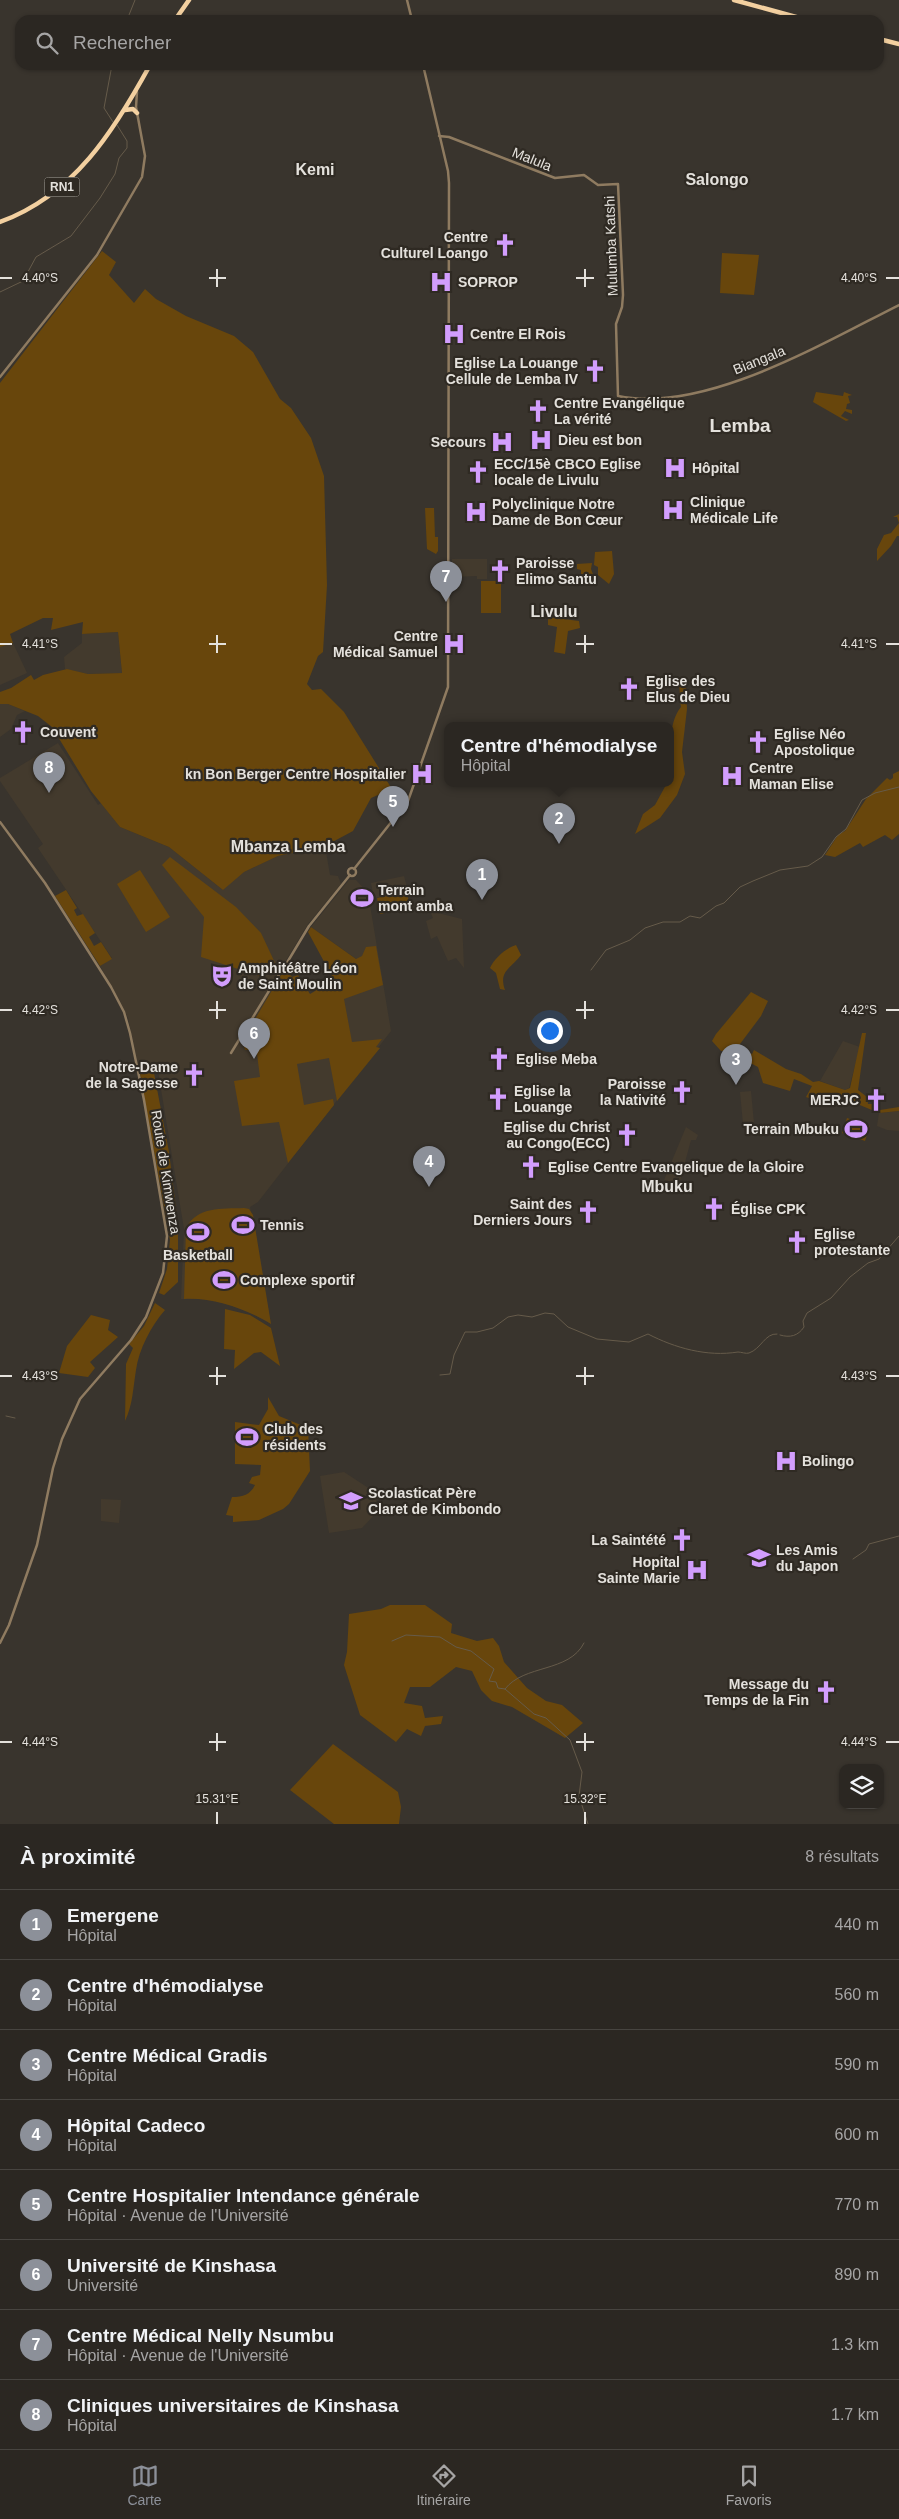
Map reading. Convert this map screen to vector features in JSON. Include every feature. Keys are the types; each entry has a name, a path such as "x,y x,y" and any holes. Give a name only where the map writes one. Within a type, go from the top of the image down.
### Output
{"highway":[{"path":"178,15 189,0"},
{"path":"734,0 789,15"},
{"path":"884,40 899,44"},
{"name":"RN1","path":"0,222 30,210 63,186 82,168 124,111 147,70"},
{"path":"124,111 130,108 137,113"}],"street":[{"path":"407,0 411,15"},
{"path":"231,1053 280,972 280,966 285,966 314,920 350,875 348,871 354,869 408,801 448,687 450,218 448,171 423,70"},
{"path":"0,377 97,255 142,178 145,150 137,113 138,88"},
{"name":"Malula","path":"439,136 449,137 555,178 584,175 598,184 618,184"},
{"name":"Mulumba Katshi","path":"618,184 623,295 622,307 616,324 618,396"},
{"name":"Biangala","path":"618,396 633,399 672,398 731,382 776,366 899,306"},
{"name":"Route de Kimwenza","path":"0,822 45,882 111,987 124,1012 144,1100 167,1236 163,1273 146,1317 131,1340 80,1399 62,1439 53,1468 37,1545 9,1625 0,1643"}],"shaded area":[{"path":"102,251 116,262 109,275 134,303 145,289 156,299 186,316 234,336 253,352 280,399 291,408 311,438 324,476 327,585 323,652 318,656 307,684 312,690 321,689 344,712 392,789 371,798 353,831 325,846 278,856 244,872 223,890 169,847 120,827 91,791 52,727 38,716 8,704 0,704 0,692 11,688 31,675 34,680 43,675 67,669 88,674 122,673 118,632 82,634 83,622 51,630 53,618 43,618 10,634 13,643 0,647 0,383"},
{"path":"722,253 759,255 754,295 720,293"},
{"path":"816,392 843,396 844,392 852,395 848,396 850,403 847,404 846,409 852,410 852,414 845,411 841,416 849,420 846,421 813,402"},
{"path":"425,508 434,508 435,537 438,537 438,551 436,554 427,549"},
{"path":"899,523 899,536 897,536 891,546 877,561 877,549 884,535 891,533"},
{"path":"612,551 614,574 609,584 598,575 598,567 594,565 595,552"},
{"path":"452,559 487,559 487,579 477,579 477,576 452,577"},
{"path":"592,563 591,569 597,585 581,578 581,570 577,569 577,564"},
{"path":"481,581 501,581 501,613 481,613"},
{"path":"548,617 579,621 580,628 568,631 565,654 554,652 557,627 548,625"},
{"path":"118,632 122,673 88,674 65,669 64,657 82,643 82,634"},
{"path":"13,643 27,673 0,685 0,647"},
{"path":"677,678 686,687 687,709 682,752 685,774 677,795 660,818 635,834 643,814 655,805 665,787 674,787 673,722 681,707"},
{"path":"0,704 8,704 25,711 17,715 11,729 0,737"},
{"path":"58,743 98,805 101,803 120,827 169,847 223,890 237,875 278,856 325,846 330,875 338,876 341,884 308,924 285,962 303,1004 359,961 311,927 349,880 356,880 368,893 391,1031 258,1202 250,1207 271,1324 246,1310 209,1299 181,1299 184,1229 158,1071 140,1074 128,1018 100,966 112,958 38,848 43,844 0,781 0,778"},
{"path":"899,771 899,834 892,840 885,835 863,847 860,843 835,857 825,855 838,835 845,831 866,799 887,778 890,780 893,778 893,774"},
{"path":"170,857 236,907 261,933 276,965 263,977 201,957 204,917 162,865"},
{"path":"140,870 170,917 146,932 117,884"},
{"path":"404,876 408,891 374,898 371,883"},
{"path":"66,890 77,908 74,910 77,916 83,914 95,933 89,937 94,946 101,942 112,959 100,966 55,896"},
{"path":"407,892 410,908 380,914 377,898"},
{"path":"430,911 462,919 464,968 456,958 448,961 437,936 431,939 426,921 433,918"},
{"path":"311,927 356,959 362,956 366,947 376,946 383,985 344,999 352,1042 382,1039 376,1047 380,1048 337,1101 329,1058 297,1064 304,1105 333,1099 334,1105 288,1163 279,1122 242,1126 234,1081 260,1077 257,1054 252,1050 245,1050 241,1043 281,975 290,974 292,977 298,975 310,994 334,980 308,932"},
{"path":"516,945 521,955 507,970 503,978 505,990 500,989 496,973 490,968 501,954"},
{"path":"751,992 768,1001 761,1016 737,1048 752,1054 754,1050 813,1082 819,1081 845,1090 850,1088 862,1033 866,1033 858,1090 867,1097 868,1104 880,1104 880,1110 899,1107 899,1111 879,1113 843,1098 836,1100 831,1106 806,1097 812,1086 794,1079 790,1091 763,1083 758,1067 727,1051 721,1051 712,1041"},
{"path":"843,1041 860,1047 849,1088 845,1090 820,1081"},
{"path":"154,1073 169,1152 178,1225 178,1282 164,1295 159,1293 167,1269 170,1240 140,1074"},
{"path":"751,1091 754,1123 743,1124 740,1092"},
{"path":"899,1111 899,1131 887,1130 877,1126 879,1113"},
{"name":"Terrain Mbuku","path":"847,1118 870,1126 865,1141 842,1133"},
{"path":"686,1127 698,1135 696,1140 691,1140 680,1181 677,1184 664,1180"},
{"name":"Complexe sportif","path":"249,1209 253,1215 271,1324 251,1313 229,1305 206,1300 184,1299 186,1228 191,1221 204,1212"},
{"path":"155,1303 165,1310 150,1330 140,1354 131,1402 125,1421 126,1364 133,1348 129,1344 144,1326"},
{"path":"225,1309 250,1315 271,1328 280,1366 261,1352 254,1353 234,1369 235,1350 224,1349"},
{"path":"91,1315 110,1320 108,1330 118,1337 90,1362 95,1368 88,1377 59,1373 67,1346"},
{"path":"268,1397 279,1416 308,1428 310,1471 289,1504 283,1509 259,1520 233,1522 233,1516 226,1515 232,1497 243,1496 251,1491 255,1485 249,1483 252,1477 260,1475 261,1465 235,1464 235,1422 259,1425 268,1409"},
{"name":"Scolasticat Père Claret de Kimbondo","path":"344,1472 373,1491 376,1497 377,1512 362,1528 329,1533 320,1476"},
{"path":"101,1499 121,1500 119,1523 101,1521"},
{"path":"390,1605 425,1605 452,1624 451,1633 477,1641 493,1638 499,1646 504,1662 527,1688 546,1701 562,1705 583,1723 565,1738 512,1707 492,1701 481,1690 472,1671 456,1667 430,1687 410,1687 404,1703 422,1706 425,1718 443,1716 441,1724 425,1726 421,1736 407,1729 396,1742 360,1715 344,1665 347,1652 349,1614 381,1609"},
{"path":"333,1744 398,1792 401,1807 399,1824 334,1824 290,1790"}],"waterway":[{"path":"129,15 135,0"},
{"path":"111,70 104,108 113,122"},
{"path":"0,292 23,281 36,257 71,236 100,198 115,174 119,158 127,148 127,141 117,125"},
{"path":"591,970 606,950 630,940 645,928 663,922 680,922 690,916 700,918 716,906 724,903 740,887 780,870 808,866 822,857 836,837 846,829 862,800 875,793 899,787"},
{"path":"780,1335 790,1336 799,1332 804,1327 803,1321 807,1313 831,1298 850,1277 868,1263 879,1259 899,1236"},
{"path":"440,1375 450,1374 454,1355 465,1332 477,1332 493,1328 508,1317 518,1315 532,1317 545,1313 554,1314 568,1327 597,1339 629,1342 648,1334 680,1347 715,1353 749,1353 769,1336 777,1334"},
{"path":"6,1416 15,1418"},
{"path":"853,1559 866,1550 869,1544 899,1536"},
{"path":"392,1641 406,1635 440,1637 456,1647 471,1651 494,1669 489,1681 496,1682 498,1688 505,1689 534,1714 546,1718 570,1740 582,1772 579,1796 588,1824"},
{"path":"505,1689 523,1675 568,1659 577,1653 584,1643"}],"place":[{"name":"Centre Culturel Loango","path":"505,245"},
{"name":"SOPROP","path":"441,282"},
{"name":"Centre El Rois","path":"454,334"},
{"name":"Eglise La Louange Cellule de Lemba IV","path":"595,371"},
{"name":"Centre Evangélique La vérité","path":"538,411"},
{"name":"Dieu est bon","path":"541,440"},
{"name":"Secours","path":"502,442"},
{"name":"Hôpital","path":"675,468"},
{"name":"ECC/15è CBCO Eglise locale de Livulu","path":"478,472"},
{"name":"Clinique Médicale Life","path":"673,510"},
{"name":"Polyclinique Notre Dame de Bon Cœur","path":"476,512"},
{"name":"Paroisse Elimo Santu","path":"500,571"},
{"name":"Centre Médical Nelly Nsumbu","path":"446,602"},
{"name":"Centre Médical Samuel","path":"454,644"},
{"name":"Eglise des Elus de Dieu","path":"629,689"},
{"name":"Couvent","path":"23,732"},
{"name":"Eglise Néo Apostolique","path":"758,742"},
{"name":"kn Bon Berger Centre Hospitalier","path":"422,774"},
{"name":"Centre Maman Elise","path":"732,776"},
{"name":"Cliniques universitaires de Kinshasa","path":"49,793"},
{"name":"Centre Hospitalier Intendance générale","path":"393,827"},
{"name":"Centre d'hémodialyse","path":"559,844"},
{"name":"Terrain mont amba","path":"362,898"},
{"name":"Emergene","path":"482,900"},
{"name":"Amphitéâtre Léon de Saint Moulin","path":"222,976"},
{"name":"Université de Kinshasa","path":"254,1059"},
{"name":"Eglise Meba","path":"499,1059"},
{"name":"Notre-Dame de la Sagesse","path":"194,1075"},
{"name":"Centre Médical Gradis","path":"736,1085"},
{"name":"Paroisse la Nativité","path":"682,1092"},
{"name":"Eglise la Louange","path":"498,1099"},
{"name":"MERJC","path":"876,1100"},
{"name":"Terrain Mbuku","path":"856,1129"},
{"name":"Eglise du Christ au Congo(ECC)","path":"627,1135"},
{"name":"Eglise Centre Evangelique de la Gloire","path":"531,1167"},
{"name":"Hôpital Cadeco","path":"429,1187"},
{"name":"Église CPK","path":"714,1209"},
{"name":"Saint des Derniers Jours","path":"588,1212"},
{"name":"Tennis","path":"243,1225"},
{"name":"Basketball","path":"198,1232"},
{"name":"Eglise protestante","path":"797,1242"},
{"name":"Complexe sportif","path":"224,1280"},
{"name":"Club des résidents","path":"247,1437"},
{"name":"Bolingo","path":"786,1461"},
{"name":"Scolasticat Père Claret de Kimbondo","path":"351,1501"},
{"name":"La Saintété","path":"682,1540"},
{"name":"Les Amis du Japon","path":"759,1558"},
{"name":"Hopital Sainte Marie","path":"697,1570"},
{"name":"Message du Temps de la Fin","path":"826,1692"}],"district":[{"name":"Kemi","path":"315,169"},
{"name":"Salongo","path":"717,179"},
{"name":"Lemba","path":"740,425"},
{"name":"Livulu","path":"554,611"},
{"name":"Mbanza Lemba","path":"288,846"},
{"name":"Mbuku","path":"667,1186"}]}
